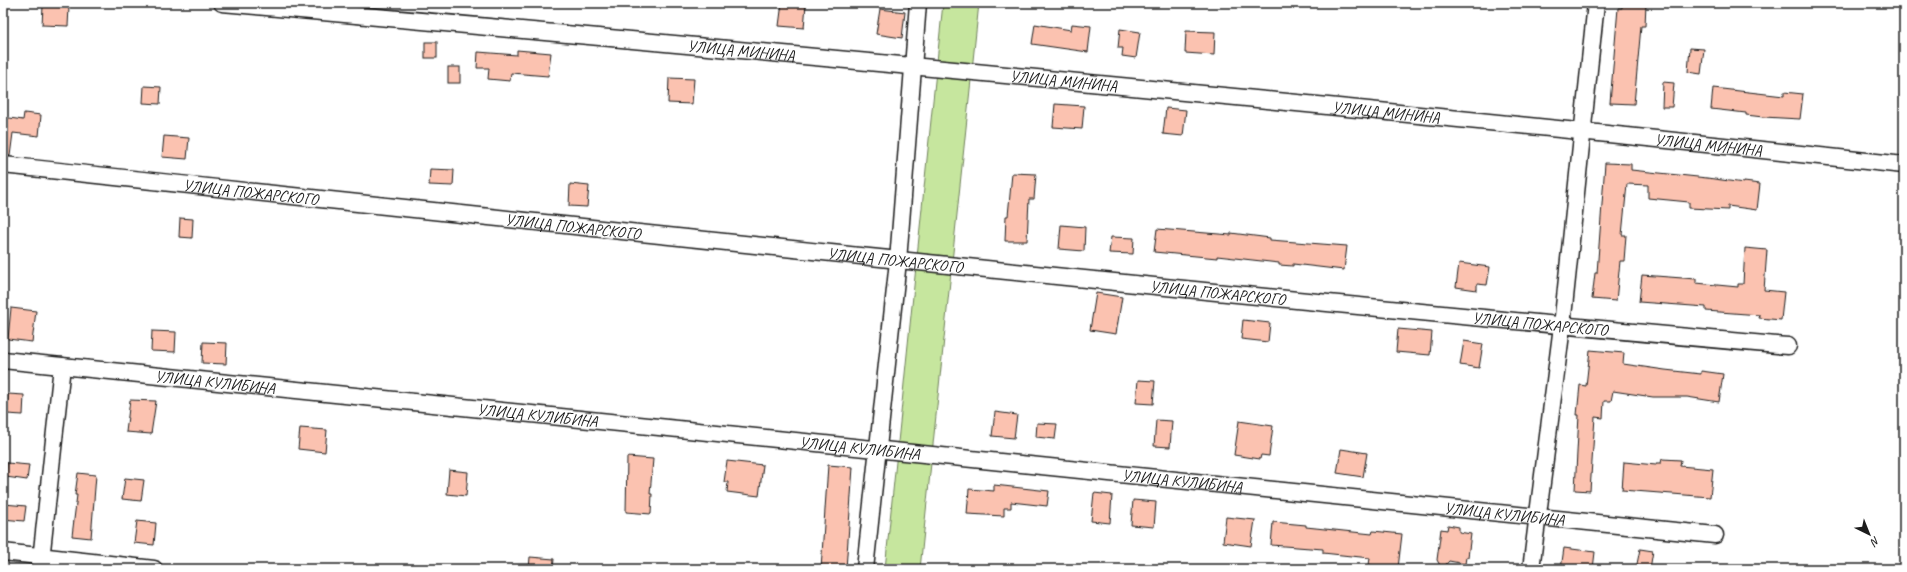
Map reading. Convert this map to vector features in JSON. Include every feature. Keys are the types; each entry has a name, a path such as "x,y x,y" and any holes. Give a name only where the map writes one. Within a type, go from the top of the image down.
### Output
{"street":[{"name":"УЛИЦА МИНИНА","path":"222,3 914,65 1584,131 1904,165"},
{"path":"865,569 898,261 918,3"},
{"path":"1531,569 1562,326 1584,131 1596,3"},
{"name":"УЛИЦА ПОЖАРСКОГО","path":"3,165 898,261 1562,326 1788,346"},
{"name":"УЛИЦА КУЛИБИНА","path":"3,360 1716,535"},
{"path":"40,563 62,366"},
{"path":"3,552 40,563 154,569"}],"green space":[{"path":"943,3 979,3 920,569 885,569"}],"building":[{"path":"782,3 806,4 804,28 779,26"},
{"path":"1622,3 1646,3 1645,26 1641,26 1634,104 1610,103 1618,8 1622,8"},
{"path":"43,6 69,7 68,26 42,25"},
{"path":"880,9 905,12 902,38 876,34"},
{"path":"1035,24 1071,30 1072,24 1091,26 1088,52 1032,44"},
{"path":"1120,29 1140,32 1136,58 1122,56 1123,48 1118,48"},
{"path":"1186,31 1215,32 1214,55 1185,53"},
{"path":"425,42 437,42 437,58 425,58"},
{"path":"1690,48 1704,49 1701,74 1688,72"},
{"path":"517,50 551,53 548,76 511,73 510,81 488,79 489,68 477,68 478,52 517,55"},
{"path":"448,67 460,67 460,83 448,83"},
{"path":"669,78 694,79 692,104 668,103"},
{"path":"1663,82 1674,83 1672,107 1662,107"},
{"path":"144,86 161,87 160,104 143,103"},
{"path":"1713,88 1784,96 1784,92 1803,94 1800,119 1763,117 1746,115 1746,113 1711,109"},
{"path":"1055,104 1084,106 1082,129 1053,127"},
{"path":"1166,108 1186,110 1183,136 1163,134"},
{"path":"24,113 41,115 39,136 13,133 10,156 3,155 3,117 23,120"},
{"path":"164,136 189,138 187,159 162,157"},
{"path":"1605,163 1631,164 1631,170 1760,184 1757,210 1728,206 1728,210 1689,208 1689,202 1648,198 1648,185 1627,184 1622,235 1626,235 1624,261 1620,261 1616,301 1592,299 1595,273 1597,273"},
{"path":"430,169 454,170 453,186 429,185"},
{"path":"1012,173 1036,174 1034,199 1029,199 1027,241 1005,241 1006,216 1008,216"},
{"path":"570,184 589,186 587,207 569,206"},
{"path":"180,218 193,219 192,238 179,237"},
{"path":"1061,225 1085,227 1084,251 1059,249"},
{"path":"1157,229 1231,235 1231,233 1270,238 1270,240 1347,246 1344,270 1293,264 1293,266 1279,265 1279,263 1217,256 1217,258 1154,252"},
{"path":"1111,237 1134,238 1133,254 1109,253"},
{"path":"1745,248 1767,250 1764,290 1784,292 1781,320 1759,318 1760,315 1706,311 1706,307 1639,302 1642,275 1696,279 1696,283 1738,287 1738,284 1743,284"},
{"path":"1459,263 1490,267 1487,285 1477,284 1477,290 1456,287"},
{"path":"1096,293 1122,297 1116,334 1090,330"},
{"path":"11,308 36,311 32,342 8,339"},
{"path":"1243,320 1270,323 1268,342 1241,339"},
{"path":"1398,329 1432,332 1430,355 1396,352"},
{"path":"152,331 176,332 175,352 151,351"},
{"path":"1464,341 1483,344 1479,368 1460,365"},
{"path":"203,342 227,343 226,364 202,363"},
{"path":"1590,350 1624,353 1623,364 1701,374 1701,371 1723,374 1719,402 1687,397 1653,397 1613,391 1611,401 1604,401 1603,418 1595,417 1590,491 1575,490 1579,415 1577,415 1580,385 1586,386"},
{"path":"1138,380 1155,381 1153,404 1136,403"},
{"path":"8,394 24,395 23,415 7,414"},
{"path":"130,400 156,401 151,434 126,432"},
{"path":"995,412 1017,415 1014,438 992,436"},
{"path":"1156,420 1172,421 1170,447 1154,446"},
{"path":"1239,421 1273,426 1269,456 1261,455 1260,459 1234,455"},
{"path":"1037,423 1057,424 1055,439 1036,437"},
{"path":"300,428 327,430 325,452 298,449"},
{"path":"1341,449 1367,453 1363,477 1337,473"},
{"path":"627,457 653,459 650,494 652,494 651,514 626,512"},
{"path":"1662,459 1681,460 1680,466 1713,469 1710,497 1622,490 1624,462 1656,465 1656,463 1661,463"},
{"path":"727,461 763,465 759,496 727,492 728,482 724,482"},
{"path":"7,463 29,465 27,480 6,477"},
{"path":"828,465 853,467 846,569 821,569"},
{"path":"449,470 468,472 466,496 447,494"},
{"path":"78,473 96,475 91,538 72,536"},
{"path":"125,478 144,480 141,501 122,499"},
{"path":"994,485 1049,491 1047,506 1011,502 1011,508 1004,508 1004,516 967,514 969,489 994,491"},
{"path":"1094,493 1112,495 1110,523 1091,521"},
{"path":"1133,500 1156,502 1154,527 1131,525"},
{"path":"4,504 26,506 24,521 3,519"},
{"path":"1226,517 1255,520 1251,546 1223,542"},
{"path":"137,521 156,523 154,545 134,543"},
{"path":"1273,522 1372,534 1373,531 1402,534 1398,568 1369,565 1370,558 1323,553 1323,549 1271,545"},
{"path":"1448,525 1459,527 1459,532 1471,534 1468,557 1466,557 1465,564 1449,561 1442,569 1437,560 1441,529 1447,530"},
{"path":"1564,548 1595,552 1593,569 1561,569"},
{"path":"1640,549 1653,551 1650,569 1636,569"},
{"path":"530,557 554,559 553,569 529,569"}]}
